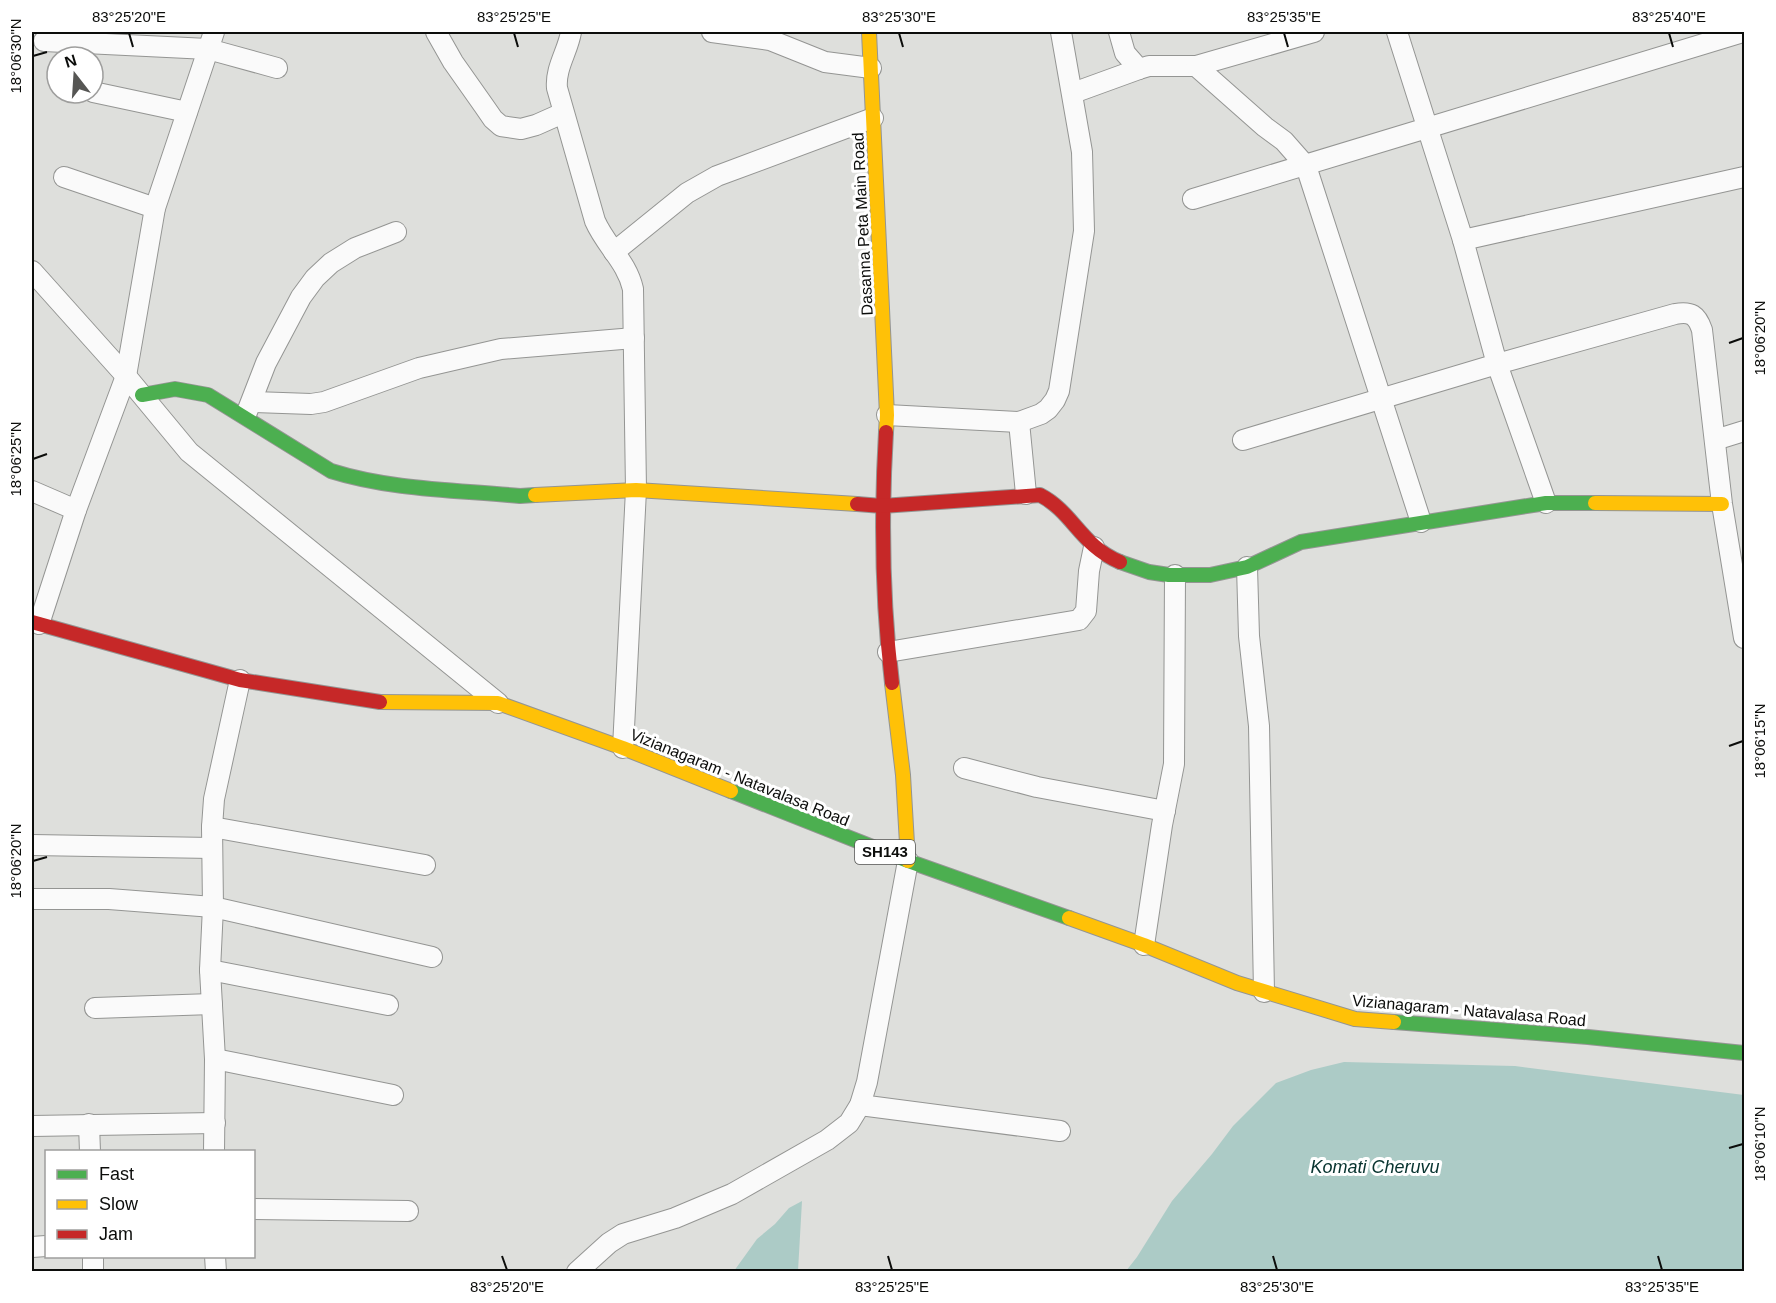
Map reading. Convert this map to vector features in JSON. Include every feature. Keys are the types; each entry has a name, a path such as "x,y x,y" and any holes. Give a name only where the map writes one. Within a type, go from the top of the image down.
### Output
{"street":[{"path":"436,32 453,62 493,119 501,126 521,129 563,113"},
{"path":"571,32 556,80 563,113 595,222 626,267 633,289 636,490 623,748"},
{"path":"712,32 770,40 825,62 871,68"},
{"name":"Dasanna Peta Main Road","path":"869,32 887,415 882,506 888,652 903,775 908,861"},
{"path":"887,415 1019,422 1041,414 1055,400 1059,391 1084,231 1082,152 1061,32"},
{"path":"1119,32 1125,53 1139,69"},
{"path":"1073,93 1149,66 1196,66 1314,32"},
{"path":"1397,32 1463,240 1497,364 1546,503"},
{"path":"1193,199 1744,32"},
{"path":"44,41 211,40 277,68"},
{"path":"35,623 126,376 155,208 211,40"},
{"path":"1196,66 1264,128 1284,141 1306,166 1383,398 1421,522"},
{"path":"105,95 187,112"},
{"path":"614,252 687,192 717,176 873,118"},
{"path":"63,177 155,208"},
{"path":"1463,240 1744,177"},
{"path":"248,410 266,363 301,297 315,278 331,263 355,248 396,232"},
{"path":"32,271 126,376 189,452 498,703"},
{"path":"1243,440 1497,364 1676,314 1686,312 1694,314 1702,330 1722,504 1744,638"},
{"path":"248,410 324,402 420,368 501,349 634,338"},
{"path":"142,395 187,388 208,395 248,410 331,471 353,478 393,484 520,496 636,490 882,506 1026,494 1040,495 1048,498 1061,509 1094,547 1113,560 1149,571 1203,578 1247,567 1288,546 1301,542 1546,503 1722,504"},
{"path":"1019,422 1026,494"},
{"path":"1715,440 1744,431"},
{"path":"32,491 76,510"},
{"path":"888,652 1079,620 1086,611 1089,572 1094,547"},
{"path":"1247,567 1249,636 1259,726 1264,992"},
{"path":"1144,945 1174,764 1175,575"},
{"name":"Vizianagaram - Natavalasa Road","path":"35,623 240,680 389,703 498,703 623,748 908,861 1144,945 1237,983 1355,1019 1588,1037 1744,1053"},
{"path":"214,1150 215,1059 210,970 213,907 212,827 214,799 240,680"},
{"path":"964,768 1036,787 1165,812"},
{"path":"212,827 425,865"},
{"path":"32,845 212,848"},
{"path":"577,1272 609,1243 623,1234 683,1215 732,1194 827,1140 849,1123 860,1105 867,1082 908,861"},
{"path":"32,899 109,899 213,907 432,957"},
{"path":"210,970 388,1005"},
{"path":"95,1008 212,1004"},
{"path":"215,1059 393,1095"},
{"path":"860,1105 1060,1131"},
{"path":"32,1126 215,1123"},
{"path":"90,1124 90,1150"},
{"path":"255,1209 408,1211"}],"water":[{"name":"Komati Cheruvu","path":"1344,1062 1515,1066 1744,1095 1744,1271 1126,1271 1172,1201 1233,1126 1276,1083 1311,1070"},
{"path":"802,1201 798,1271 734,1271 757,1239 789,1208"}],"traffic: fast":[{"path":"142,395 175,389 208,395 331,471 354,477 401,486 520,496 535,495"},
{"path":"1120,562 1149,572 1169,575 1210,575 1247,567 1301,542 1546,503 1595,503"},
{"path":"731,791 908,861 1069,918"},
{"path":"1394,1022 1588,1037 1744,1053"}],"traffic: slow":[{"path":"869,32 886,432"},
{"path":"535,495 636,490 857,504"},
{"path":"1595,503 1722,504"},
{"path":"892,683 903,775 908,861"},
{"path":"380,702 498,703 623,748 731,791"},
{"path":"1069,918 1144,945 1237,983 1355,1019 1394,1022"}],"traffic: jam":[{"path":"886,432 883,558 892,683"},
{"path":"857,504 882,506 1040,495 1061,510 1096,547 1120,562"},
{"path":"32,622 240,680 380,702"}]}
